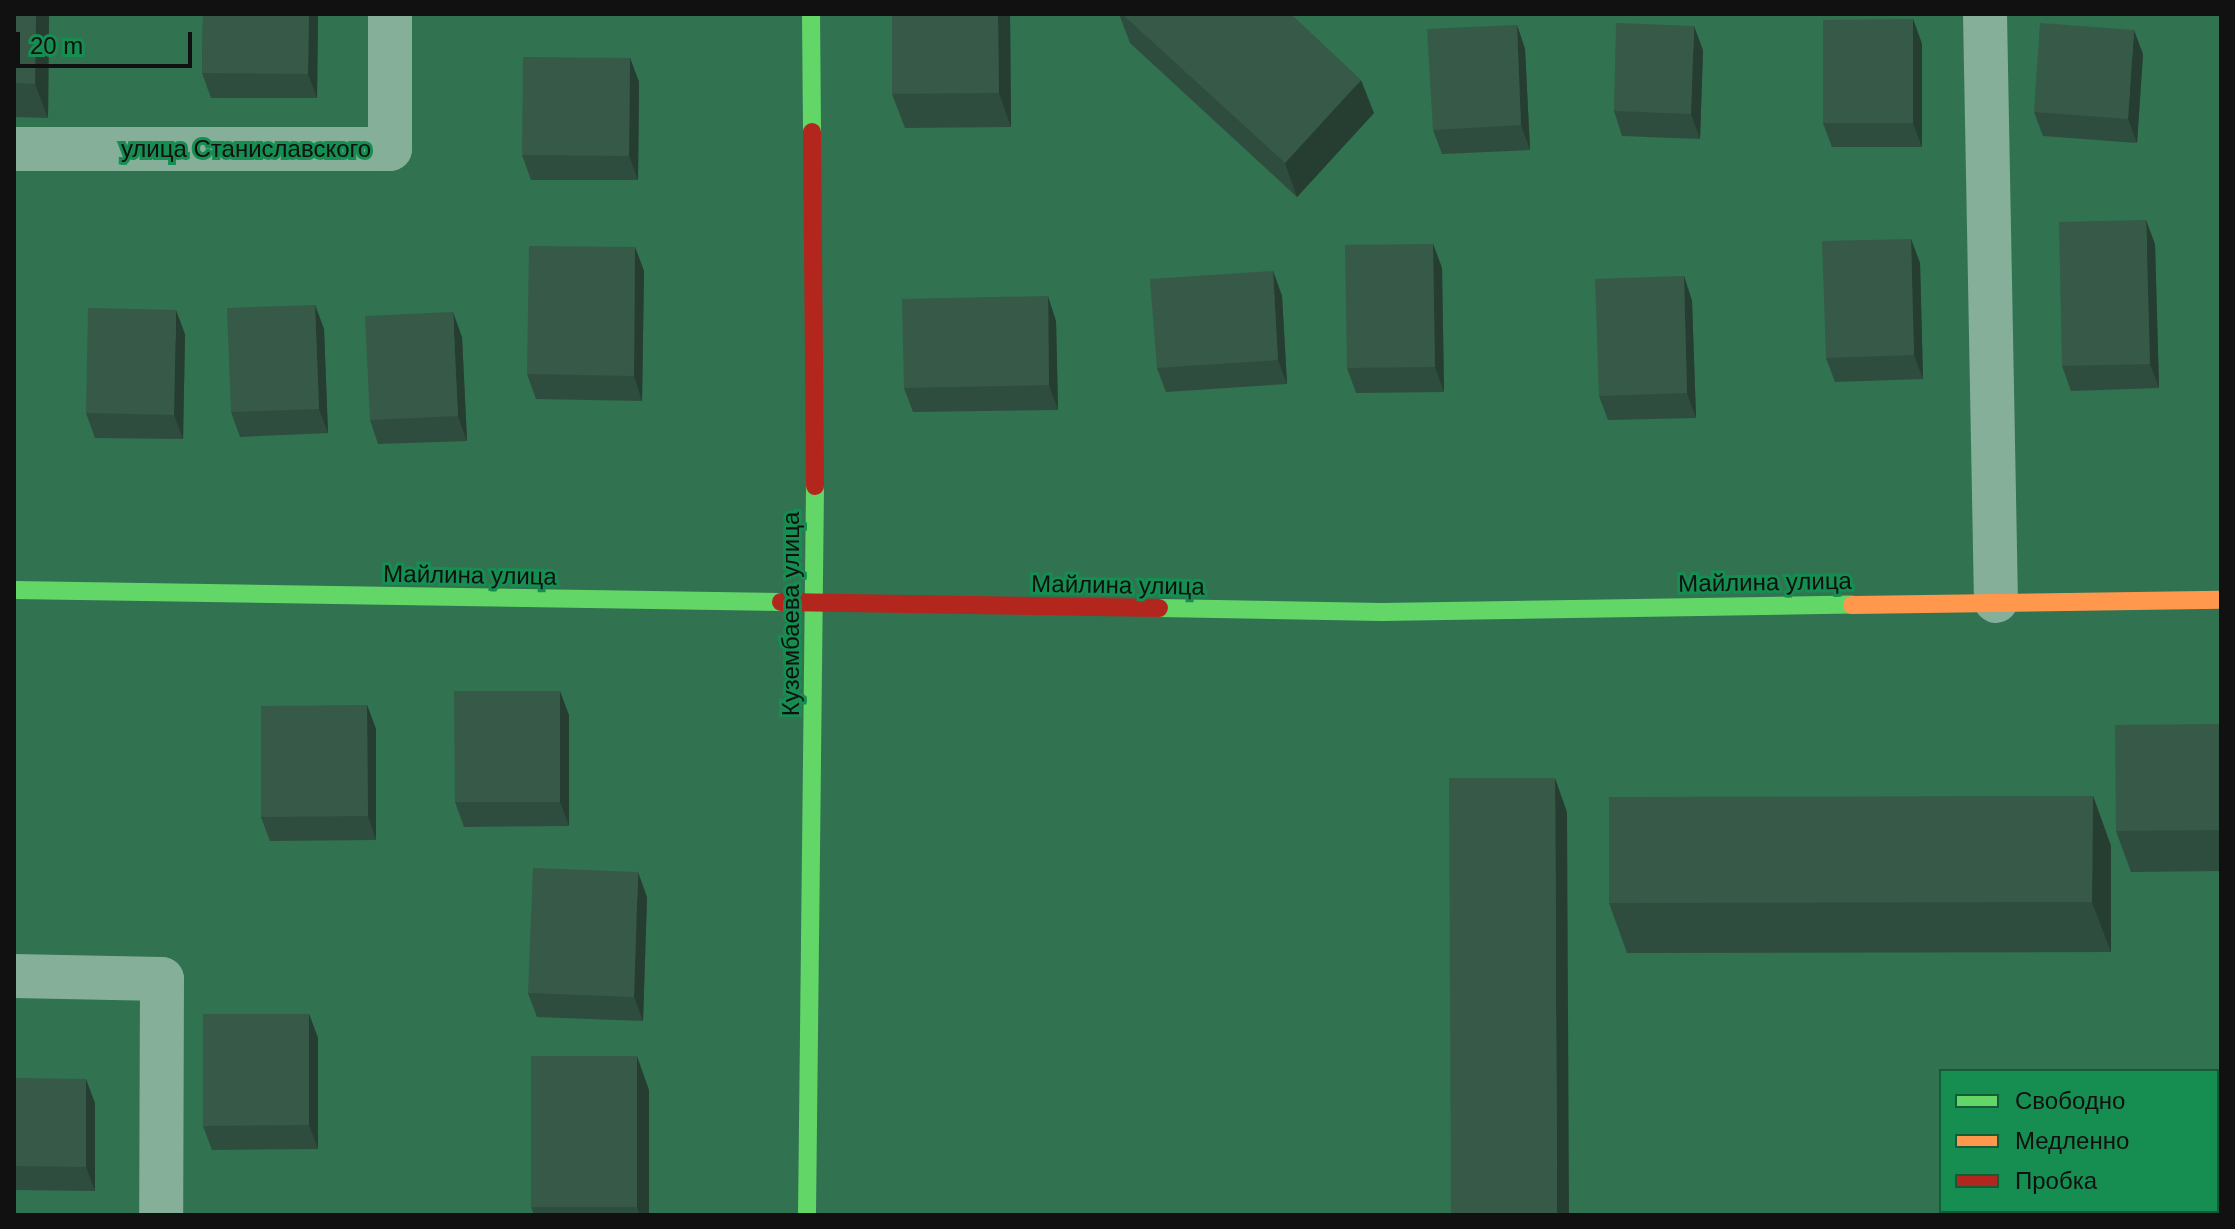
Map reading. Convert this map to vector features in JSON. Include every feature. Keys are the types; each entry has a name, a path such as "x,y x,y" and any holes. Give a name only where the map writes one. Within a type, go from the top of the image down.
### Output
{"main road":[{"name":"Кузембаева улица","path":"807,1215 816,605 811,14"},
{"name":"Майлина улица","path":"14,590 1382,612 2221,600"}],"street":[{"name":"улица Станиславского","path":"14,149 390,149 390,14"},
{"path":"1985,14 1996,601"},
{"path":"14,976 162,979 161,1215"}],"building":[{"path":"14,14 36,14 35,84 14,83"},
{"path":"203,14 309,14 308,74 202,73"},
{"path":"892,14 998,14 999,93 892,94"},
{"path":"1122,14 1291,14 1361,80 1285,163"},
{"path":"1913,19 1913,123 1823,123 1823,20"},
{"path":"1616,23 1694,26 1691,114 1614,111"},
{"path":"2040,23 2134,30 2128,119 2034,112"},
{"path":"1517,25 1521,125 1433,130 1427,29"},
{"path":"523,57 630,58 629,156 522,155"},
{"path":"2146,220 2150,364 2062,366 2059,222"},
{"path":"1911,239 1914,355 1826,358 1822,241"},
{"path":"1433,244 1435,367 1347,368 1345,245"},
{"path":"529,246 635,247 634,376 527,374"},
{"path":"1273,271 1278,360 1157,368 1150,279"},
{"path":"1684,276 1687,393 1599,396 1595,279"},
{"path":"1048,296 1049,385 904,388 902,299"},
{"path":"315,305 319,409 231,412 227,308"},
{"path":"88,308 176,310 174,415 86,413"},
{"path":"453,312 458,416 370,420 365,316"},
{"path":"454,691 560,691 560,802 455,802"},
{"path":"367,705 368,816 261,817 261,706"},
{"path":"2221,724 2221,830 2116,831 2115,725"},
{"path":"1449,778 1555,778 1557,1215 1451,1215"},
{"path":"2093,796 2092,902 1609,903 1609,797"},
{"path":"533,868 638,872 634,997 528,993"},
{"path":"203,1014 309,1014 309,1125 203,1126"},
{"path":"531,1056 637,1056 637,1207 531,1207"},
{"path":"14,1078 86,1079 86,1167 14,1166"},
{"path":"2221,1147 2221,1215 2019,1215 2219,1213"},
{"path":"324,1213 324,1215 218,1215"}],"traffic: fast":[{"path":"811,14 812,132"},
{"path":"807,1215 815,486"},
{"path":"14,590 781,602"},
{"path":"1159,608 1382,612 1852,605"}],"traffic: slow":[{"path":"1852,605 2221,600"}],"traffic: jam":[{"path":"812,132 815,486"},
{"path":"781,602 1159,608"}]}
